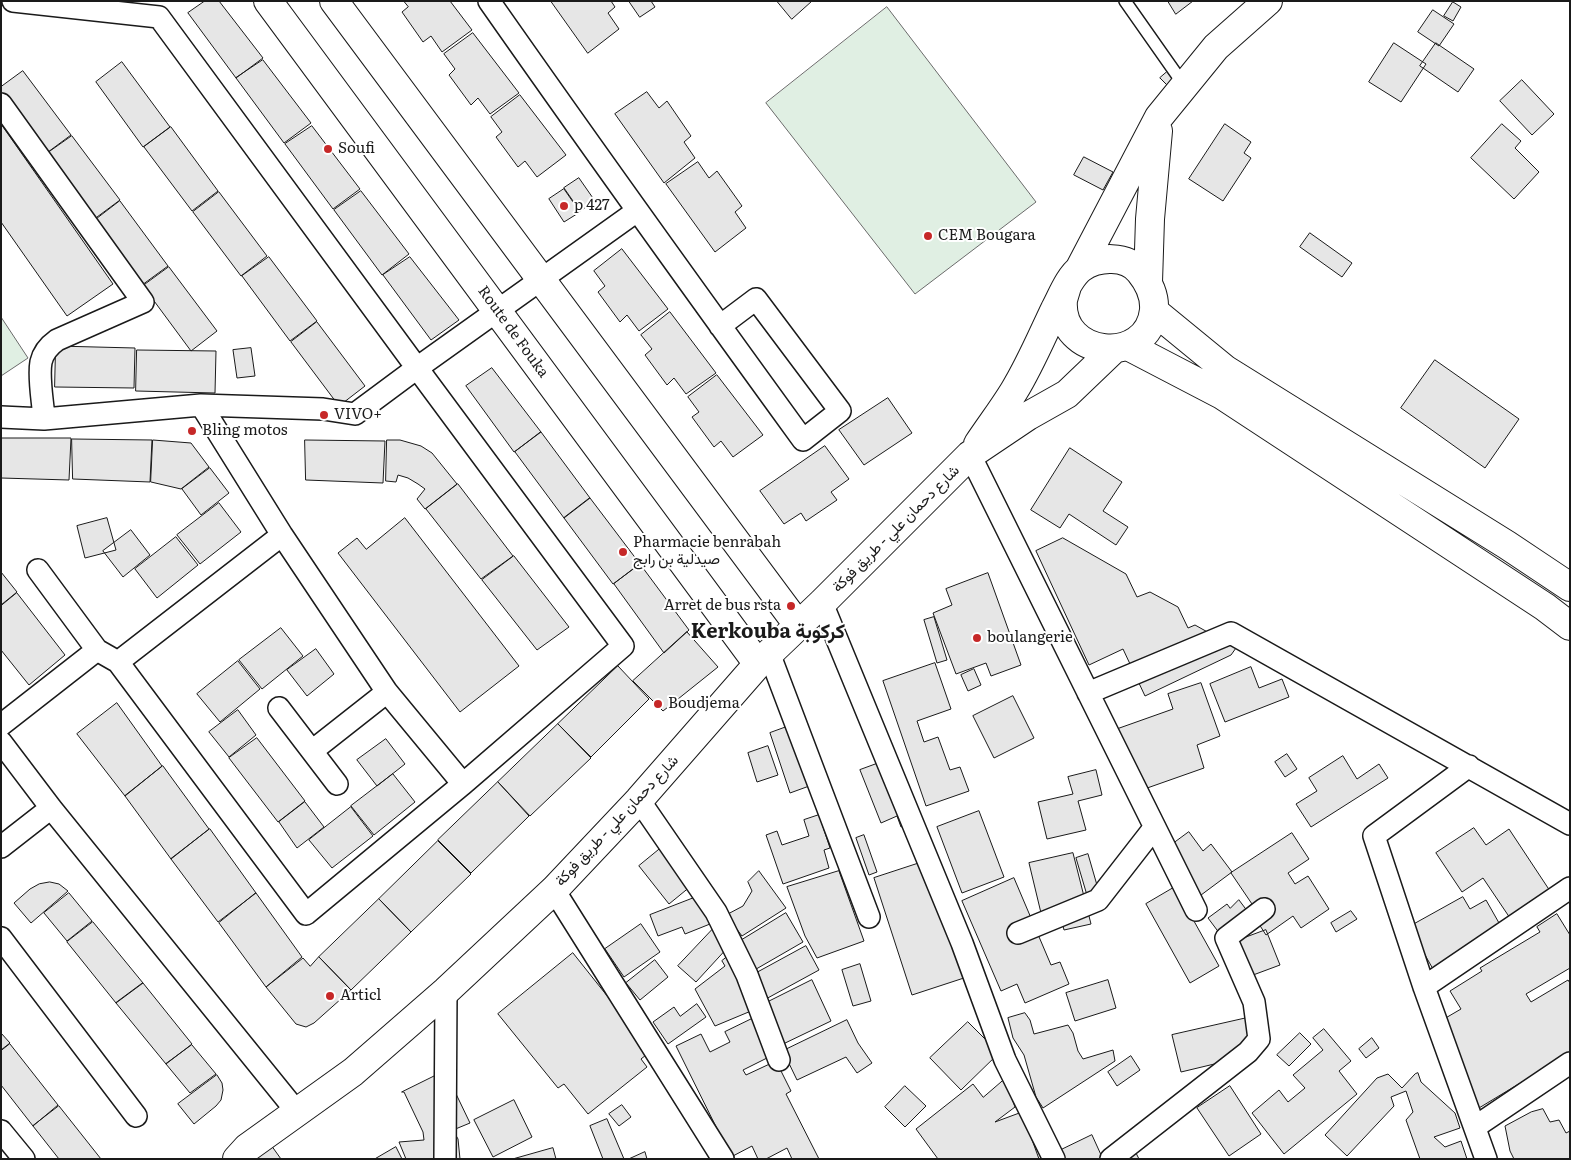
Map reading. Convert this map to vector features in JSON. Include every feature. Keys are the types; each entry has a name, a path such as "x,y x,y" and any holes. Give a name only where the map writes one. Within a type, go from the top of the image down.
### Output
{"main road":[{"name":"Route de Fouka","path":"268,1 498,311 763,658"},
{"path":"334,1 798,625"},
{"name":"شارع دحمان علي - طريق فوكة","path":"237,1159 248,1148 353,1072 446,991 554,890 639,800 763,658 822,603 970,455 1015,390 1159,117 1216,47 1268,1"},
{"path":"1148,282 1150,219 1159,117"},
{"path":"1120,348 1140,337 1149,325 1154,311 1154,296 1148,282 1138,269 1125,261 1109,258 1094,261 1074,277 1063,301 1065,317 1072,331 1083,342 1097,348 1120,348 1222,395 1545,607 1570,626"},
{"path":"1154,311 1226,370 1507,545 1570,587"},
{"name":"شارع دحمان علي - طريق فوكة","path":"970,455 1028,416 1067,394 1120,348"}],"street":[{"path":"13,1 159,17 623,646 463,784 306,914 118,662 97,650 38,570"},
{"path":"488,1 637,211 720,326 803,440 840,411 756,298 720,326"},
{"path":"1,104 143,302 50,345 41,361 44,419"},
{"path":"1,417 44,419 201,405 323,409 355,414 637,211"},
{"path":"201,405 282,535 387,692 463,784"},
{"path":"970,455 1196,910"},
{"path":"118,662 282,535"},
{"path":"822,603 962,942 1005,1060 1054,1159"},
{"path":"1088,693 1231,633 1570,824"},
{"path":"1,725 97,650"},
{"path":"763,658 869,917"},
{"path":"312,751 387,692"},
{"path":"280,708 337,784"},
{"path":"1,742 51,808 297,1112"},
{"path":"1469,766 1374,836 1424,987 1486,1159"},
{"path":"639,800 716,912 747,975 779,1060"},
{"path":"1,847 51,808"},
{"path":"1018,933 1098,900 1154,828"},
{"path":"1424,987 1570,888"},
{"path":"554,890 723,1159"},
{"path":"1111,1159 1248,1052 1259,1039 1254,1002 1226,938 1264,909"},
{"path":"1,938 136,1116"},
{"path":"445,1159 446,991"},
{"path":"1475,1127 1570,1063"},
{"path":"1,1131 24,1159"}],"lane":[{"path":"1125,1 1184,85"}],"green space":[{"path":"887,7 1036,202 915,294 766,103"},
{"path":"1,317 28,358 1,376"}],"building":[{"path":"205,1 219,1 263,58 236,78 188,13"},
{"path":"404,1 450,1 472,30 442,52 431,36 423,42 402,12 408,7"},
{"path":"551,1 611,1 615,7 608,13 619,29 588,53"},
{"path":"629,1 651,1 655,7 640,17"},
{"path":"777,1 812,1 792,19"},
{"path":"1168,1 1193,1 1176,14"},
{"path":"1453,2 1461,7 1453,21 1444,16"},
{"path":"1433,10 1454,24 1439,46 1418,32"},
{"path":"473,33 519,93 490,114 478,98 471,105 449,75 455,69 444,54"},
{"path":"1394,43 1426,64 1401,102 1369,82"},
{"path":"1436,43 1474,69 1458,92 1420,66"},
{"path":"263,60 311,123 284,143 236,78"},
{"path":"122,62 170,127 143,147 96,82"},
{"path":"23,71 71,135 44,155 1,97 1,87"},
{"path":"1167,72 1173,79 1167,85 1160,78"},
{"path":"1522,80 1554,114 1532,135 1500,101"},
{"path":"647,92 659,108 667,101 691,136 684,142 695,158 664,183 615,114"},
{"path":"520,95 566,155 537,177 525,161 518,167 496,137 502,132 491,117"},
{"path":"1,124 113,284 67,316 1,222"},
{"path":"1225,124 1251,142 1244,153 1251,158 1223,201 1189,179"},
{"path":"1502,124 1521,141 1515,148 1539,172 1514,199 1471,158"},
{"path":"312,126 360,189 333,209 285,144"},
{"path":"171,127 218,191 192,211 144,147"},
{"path":"72,136 120,200 93,220 45,155"},
{"path":"1084,157 1113,172 1103,190 1074,175"},
{"path":"698,162 709,178 717,171 742,206 735,212 746,228 715,252 666,184"},
{"path":"579,178 595,201 580,211 564,188"},
{"name":"p 427","path":"564,189 580,212 564,222 549,199"},
{"path":"361,191 409,254 382,275 334,210"},
{"path":"219,192 267,256 241,276 193,212"},
{"path":"120,201 168,266 142,285 94,221"},
{"path":"1310,233 1352,263 1342,277 1300,247"},
{"path":"622,249 668,309 639,331 627,315 620,322 598,292 605,286 594,271"},
{"path":"269,257 317,321 290,341 242,276"},
{"path":"410,257 459,320 431,340 383,275"},
{"path":"169,267 217,331 191,351 143,286"},
{"path":"670,312 716,373 686,394 674,378 667,385 645,355 652,349 641,335"},
{"path":"317,322 365,386 339,406 291,342"},
{"path":"56,346 135,348 134,388 55,387"},
{"path":"251,348 255,376 237,378 233,350"},
{"path":"137,350 216,351 215,393 136,391"},
{"path":"1435,360 1519,419 1485,468 1401,408"},
{"path":"492,368 541,432 514,452 466,386"},
{"path":"717,375 763,435 733,457 721,441 714,447 692,417 699,412 688,397"},
{"path":"888,398 912,433 864,465 839,430"},
{"path":"541,432 590,498 564,518 515,452"},
{"path":"1,438 71,438 69,480 1,478"},
{"path":"72,439 152,440 150,482 73,479"},
{"path":"153,440 191,443 209,467 181,489 151,482"},
{"path":"305,440 385,441 383,483 306,480"},
{"path":"387,440 400,440 421,446 432,453 457,484 425,509 417,499 425,489 408,478 398,475 396,482 386,481"},
{"path":"825,446 849,479 831,492 837,500 806,521 801,513 784,524 760,491"},
{"path":"1070,448 1122,482 1103,511 1128,527 1116,545 1069,514 1060,528 1031,510"},
{"path":"210,468 229,493 201,515 182,489"},
{"path":"458,484 513,556 481,579 426,509"},
{"path":"590,498 640,564 613,584 564,518"},
{"path":"219,503 241,532 200,564 177,535"},
{"path":"107,518 116,550 85,558 77,526"},
{"path":"405,518 519,666 460,712 338,553 357,538 366,549"},
{"path":"131,530 150,555 123,577 103,551"},
{"path":"176,537 198,565 157,598 135,569"},
{"path":"1063,538 1126,574 1137,597 1150,592 1178,607 1188,628 1195,625 1236,648 1231,655 1145,696 1123,649 1089,665 1036,551"},
{"path":"514,556 569,627 537,650 482,580"},
{"path":"640,564 689,630 664,653 614,584"},
{"path":"1,572 17,592 1,605"},
{"name":"boulangerie","path":"988,573 1021,665 991,676 986,663 956,674 933,613 952,605 946,589"},
{"path":"17,593 65,655 29,685 1,650 1,606"},
{"path":"934,617 947,660 937,663 924,620"},
{"path":"281,628 303,656 262,689 239,660"},
{"path":"687,632 718,667 663,711 633,681"},
{"path":"316,649 334,674 307,696 287,670"},
{"path":"238,661 260,689 220,722 197,694"},
{"path":"935,663 951,709 917,721 924,742 938,737 950,770 960,767 969,791 926,806 883,681"},
{"path":"618,666 649,699 591,757 558,724"},
{"path":"1251,667 1259,688 1282,679 1289,697 1225,722 1210,684"},
{"path":"974,669 981,685 968,691 961,675"},
{"path":"1201,683 1220,736 1197,745 1204,768 1133,793 1111,731 1173,709 1168,694"},
{"path":"1013,696 1034,738 994,758 973,716"},
{"path":"117,703 162,766 125,796 77,734"},
{"path":"238,710 256,735 229,757 209,732"},
{"path":"558,724 591,758 530,816 498,782"},
{"path":"792,725 812,785 790,793 770,733"},
{"path":"257,738 305,801 278,822 229,758"},
{"path":"386,739 405,764 377,786 357,760"},
{"path":"768,746 778,775 757,782 748,753"},
{"path":"1287,754 1297,769 1285,777 1275,762"},
{"path":"1343,756 1357,779 1379,764 1388,778 1311,827 1296,804 1317,791 1309,778"},
{"path":"890,759 914,822 901,827 897,816 881,823 860,770"},
{"path":"163,766 209,829 171,859 125,796"},
{"path":"1096,770 1102,795 1078,801 1086,830 1047,839 1038,802 1073,794 1068,777"},
{"path":"393,774 415,802 374,835 351,806"},
{"path":"498,782 529,816 471,873 438,840"},
{"path":"305,802 324,827 297,848 279,822"},
{"path":"351,807 373,836 332,868 309,840"},
{"path":"979,811 1004,877 962,893 937,827"},
{"path":"819,815 830,848 824,850 829,868 783,884 766,835 777,831 782,845 809,836 804,820"},
{"path":"1474,828 1486,845 1509,829 1552,894 1512,921 1483,878 1462,892 1436,853"},
{"path":"210,829 256,893 218,922 171,859"},
{"path":"1189,832 1203,851 1211,844 1232,872 1197,898 1170,846"},
{"path":"1292,833 1309,859 1288,873 1295,884 1308,876 1329,909 1301,928 1293,916 1266,935 1248,907 1252,904 1231,873"},
{"path":"864,835 877,872 869,875 856,838"},
{"path":"438,841 471,874 411,932 379,899"},
{"path":"661,848 691,886 669,904 639,866"},
{"path":"1073,853 1091,924 1064,930 1059,909 1041,913 1029,863"},
{"path":"1088,854 1101,899 1089,902 1076,858"},
{"path":"932,859 970,976 912,995 874,878"},
{"path":"759,871 786,908 742,936 726,915 743,906 752,891 748,882"},
{"path":"839,871 864,941 817,958 805,936 787,887"},
{"path":"1014,878 1051,965 1060,962 1069,984 1025,1003 1017,984 1001,991 962,901"},
{"path":"50,882 59,884 68,891 31,923 14,903 30,889 39,884"},
{"path":"1175,887 1219,966 1190,983 1146,904"},
{"path":"69,893 92,921 67,941 44,913"},
{"path":"256,893 302,957 266,987 219,923"},
{"path":"699,896 710,924 685,934 682,927 658,936 650,915"},
{"path":"1463,897 1470,909 1486,900 1503,930 1433,969 1409,927"},
{"path":"379,899 411,932 351,990 319,957"},
{"path":"1239,900 1254,920 1226,942 1208,918 1227,904 1230,908"},
{"path":"1351,911 1357,919 1336,932 1331,923"},
{"path":"786,913 803,942 751,972 735,928 742,939"},
{"path":"1557,914 1570,935 1570,968 1526,994 1531,1002 1568,980 1570,983 1570,1053 1469,1114 1437,1023 1461,1009 1450,991 1482,971 1480,968 1540,932 1537,927"},
{"path":"93,922 143,983 116,1003 67,942"},
{"path":"641,924 660,952 624,977 605,949"},
{"path":"713,929 730,945 696,982 678,966"},
{"path":"1266,930 1280,965 1245,978 1231,943"},
{"path":"806,946 819,970 764,1000 751,976"},
{"path":"733,952 751,1011 715,1026 695,989 725,966 722,961"},
{"path":"573,953 651,1051 641,1059 647,1067 588,1114 564,1084 558,1088 498,1014"},
{"path":"319,957 351,990 314,1023 306,1027 296,1024 266,987 303,958 310,966"},
{"path":"655,960 668,977 640,1000 626,983"},
{"path":"860,964 871,1001 853,1006 842,970"},
{"path":"812,980 831,1021 781,1045 762,1005"},
{"path":"1108,980 1116,1008 1075,1021 1066,993"},
{"path":"143,983 192,1044 166,1064 116,1003"},
{"path":"697,1004 706,1017 668,1044 653,1022 674,1007 680,1016"},
{"path":"1025,1013 1030,1020 1034,1034 1068,1025 1083,1059 1113,1050 1115,1061 1043,1108 1036,1097 1024,1055 1013,1038 1008,1018"},
{"path":"760,1015 779,1052 743,1070 746,1075 776,1061 791,1091 786,1094 819,1159 792,1159 787,1148 766,1159 758,1159 752,1146 731,1157 676,1046 701,1034 710,1052 730,1042 725,1032"},
{"path":"1247,1018 1256,1054 1181,1072 1172,1035"},
{"path":"847,1020 858,1043 872,1063 857,1073 846,1057 797,1080 783,1051"},
{"path":"968,1022 999,1053 961,1090 930,1058"},
{"path":"1324,1029 1351,1061 1339,1071 1357,1094 1284,1154 1252,1113 1279,1090 1288,1102 1305,1088 1293,1075 1323,1050 1313,1038"},
{"path":"1,1033 10,1043 1,1050"},
{"path":"1300,1033 1311,1044 1289,1066 1277,1055"},
{"path":"1372,1038 1379,1048 1366,1058 1359,1049"},
{"path":"10,1044 58,1105 33,1126 1,1085 1,1051"},
{"path":"192,1045 216,1074 190,1093 166,1064"},
{"path":"1131,1056 1140,1070 1117,1086 1108,1072"},
{"path":"445,1071 470,1123 453,1130 458,1139 460,1159 406,1159 399,1142 424,1140 423,1132 404,1092 402,1092"},
{"path":"1418,1073 1421,1082 1455,1113 1460,1128 1434,1137 1445,1147 1461,1141 1467,1159 1420,1159 1406,1120 1413,1112 1406,1091 1391,1097 1394,1106 1347,1156 1325,1135 1377,1078 1388,1074 1402,1088"},
{"path":"217,1075 222,1083 221,1100 194,1124 178,1104"},
{"path":"1005,1079 1015,1107 995,1122 1022,1112 1039,1159 938,1159 916,1129 973,1084 983,1097"},
{"path":"905,1086 926,1106 905,1127 885,1107"},
{"path":"1230,1086 1261,1134 1229,1156 1197,1108"},
{"path":"514,1100 532,1137 493,1157 474,1120"},
{"path":"622,1105 631,1117 619,1126 609,1114"},
{"path":"59,1106 101,1159 59,1159 33,1126"},
{"path":"1543,1109 1550,1122 1559,1120 1566,1133 1570,1131 1570,1159 1514,1159 1510,1151 1505,1126 1531,1112"},
{"path":"607,1119 624,1159 603,1159 590,1126"},
{"path":"1092,1135 1102,1157 1131,1143 1139,1159 1063,1159 1059,1151"},
{"path":"271,1145 281,1159 253,1159"},
{"path":"396,1147 402,1159 375,1159"},
{"path":"553,1148 556,1159 513,1159"},
{"path":"645,1152 647,1159 629,1159"}],"place":[{"name":"Soufi","path":"328,149"},
{"name":"p 427","path":"564,206"},
{"name":"CEM Bougara","path":"928,236"},
{"name":"VIVO+","path":"324,415"},
{"name":"Bling motos","path":"192,431"},
{"name":"Pharmacie benrabah صيدلية بن رابح","path":"623,552"},
{"name":"Arret de bus rsta","path":"791,606"},
{"name":"boulangerie","path":"977,638"},
{"name":"Boudjema","path":"658,704"},
{"name":"Articl","path":"330,996"}],"district":[{"name":"Kerkouba كركوبة","path":"768,632"}]}
